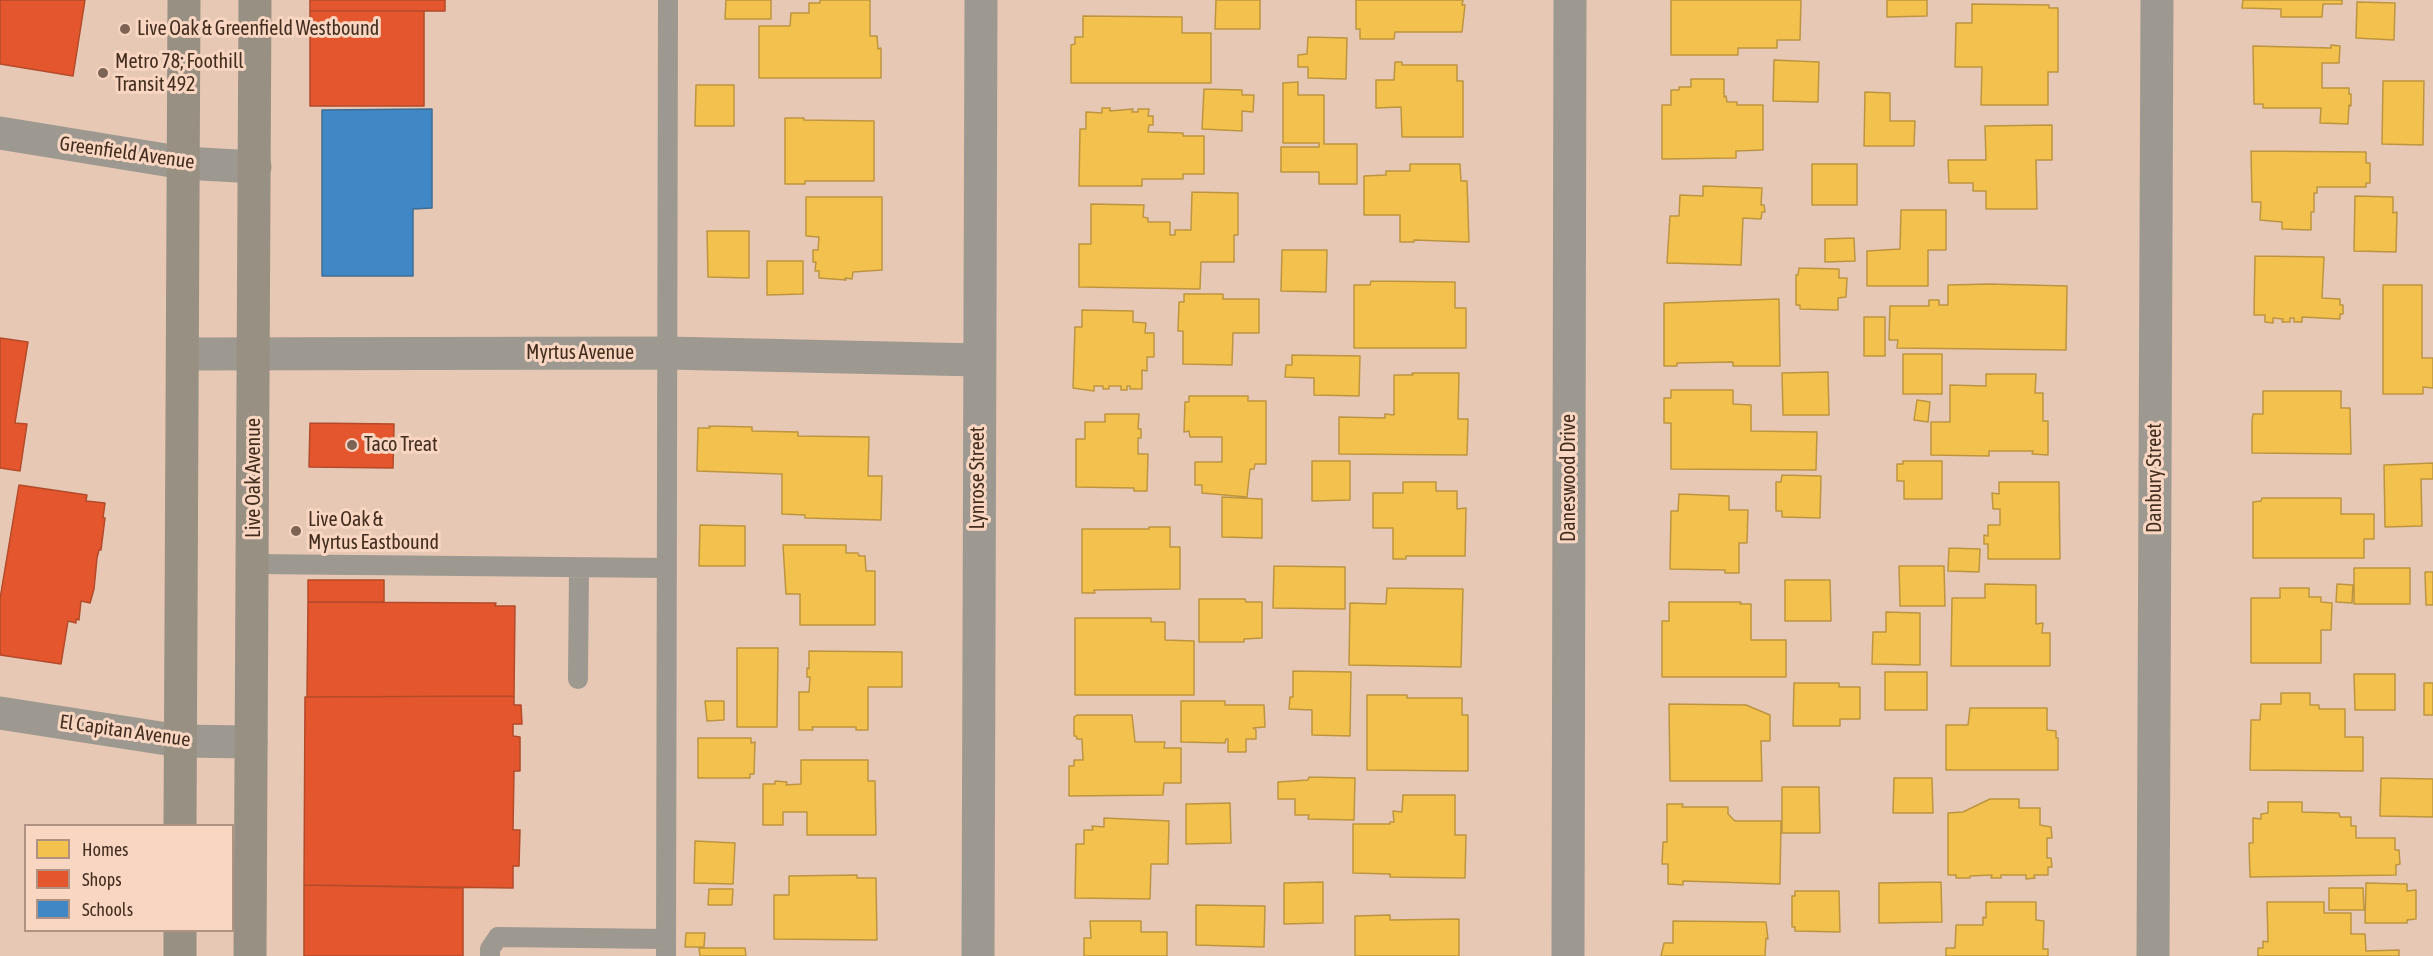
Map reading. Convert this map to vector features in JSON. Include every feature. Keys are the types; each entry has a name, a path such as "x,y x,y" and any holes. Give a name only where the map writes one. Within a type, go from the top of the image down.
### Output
{"main road":[{"path":"180,824 184,0"},
{"name":"Live Oak Avenue","path":"250,956 255,353 255,0"},
{"path":"180,932 180,956"}],"street":[{"name":"Lynrose Street","path":"978,956 978,360 981,0"},
{"name":"Daneswood Drive","path":"1568,956 1570,0"},
{"name":"Danbury Street","path":"2153,956 2157,0"},
{"name":"Greenfield Avenue","path":"0,133 183,163 255,167"},
{"name":"Myrtus Avenue","path":"183,354 667,353 978,360"},
{"name":"El Capitan Avenue","path":"0,713 180,741 252,742"}],"lane":[{"path":"490,956 490,949 498,937 666,948 668,0"},
{"path":"253,564 667,568"},
{"path":"578,679 579,568"}],"building: Homes":[{"path":"726,0 771,0 771,19 725,19"},
{"path":"820,0 870,0 870,36 877,36 878,49 881,48 881,78 759,78 759,26 790,26 791,13 809,13 809,3 820,3"},
{"path":"1216,0 1260,0 1260,29 1215,29"},
{"path":"1356,0 1463,0 1462,5 1465,5 1462,32 1395,32 1394,39 1360,39 1360,29 1356,29"},
{"path":"1671,0 1801,0 1800,40 1777,40 1777,48 1738,48 1738,55 1671,55"},
{"path":"1887,0 1927,0 1927,16 1887,17"},
{"path":"2243,0 2342,0 2342,4 2323,4 2322,17 2281,17 2281,9 2242,8"},
{"path":"2357,2 2395,3 2394,40 2356,38"},
{"path":"1972,4 2049,5 2049,8 2058,8 2058,72 2048,72 2048,105 1981,105 1982,67 1955,67 1956,23 1972,23"},
{"path":"1083,16 1182,17 1182,33 1211,33 1211,83 1071,83 1071,45 1075,44 1075,37 1083,37"},
{"path":"1308,37 1347,38 1346,79 1308,78 1308,67 1298,67 1298,55 1307,54"},
{"path":"2331,45 2340,46 2339,63 2322,63 2322,88 2349,88 2351,106 2349,105 2348,124 2320,123 2321,108 2263,108 2263,104 2254,104 2253,46 2331,48"},
{"path":"1774,60 1819,62 1818,102 1773,101"},
{"path":"1395,62 1402,62 1402,65 1457,65 1457,81 1463,81 1463,137 1402,137 1401,107 1376,108 1376,80 1394,80"},
{"path":"1691,79 1724,79 1724,97 1726,96 1727,102 1737,102 1737,105 1763,105 1763,150 1736,151 1736,158 1662,159 1662,105 1671,105 1671,90 1691,87"},
{"path":"2383,81 2424,81 2423,145 2382,144"},
{"path":"1298,82 1298,95 1324,95 1324,144 1357,144 1357,184 1319,184 1319,172 1281,172 1281,147 1319,147 1319,143 1283,143 1283,83"},
{"path":"696,85 734,85 734,126 695,126"},
{"path":"1204,89 1242,90 1242,95 1254,95 1253,112 1242,111 1242,131 1202,129"},
{"path":"1865,92 1890,93 1890,121 1915,121 1914,146 1864,146"},
{"path":"1102,108 1110,108 1110,111 1133,109 1132,112 1138,112 1138,109 1149,109 1148,116 1153,116 1153,125 1149,125 1148,132 1204,136 1204,174 1183,174 1183,179 1142,179 1142,186 1079,186 1080,129 1086,129 1086,112 1102,113"},
{"path":"785,118 874,121 874,181 805,181 805,184 785,184"},
{"path":"2052,125 2052,160 2036,160 2037,209 1986,209 1986,191 1973,191 1973,183 1949,183 1948,160 1986,160 1985,126"},
{"path":"2251,151 2366,152 2366,163 2370,163 2370,183 2366,183 2366,187 2317,187 2317,193 2314,193 2314,212 2311,212 2311,230 2282,229 2282,222 2260,220 2261,202 2252,202"},
{"path":"1410,164 1460,164 1461,181 1467,181 1469,242 1414,240 1414,242 1400,242 1400,215 1364,215 1364,176 1386,175 1386,171 1410,171"},
{"path":"1812,164 1857,164 1857,205 1812,205"},
{"path":"1703,186 1762,188 1761,205 1764,205 1765,212 1762,212 1761,219 1743,218 1741,265 1667,263 1670,216 1679,216 1680,195 1703,196"},
{"path":"1192,192 1238,193 1238,235 1234,235 1234,262 1201,262 1200,289 1079,287 1079,244 1091,244 1091,204 1144,205 1143,217 1148,218 1148,222 1170,222 1170,235 1175,235 1175,230 1191,230"},
{"path":"2355,196 2393,197 2393,213 2397,212 2396,252 2354,251"},
{"path":"806,197 882,197 882,270 853,272 852,279 845,278 846,280 819,278 819,271 815,271 816,262 813,262 813,250 818,250 819,237 806,236"},
{"path":"1901,210 1946,210 1946,250 1928,250 1928,286 1867,286 1867,251 1900,249"},
{"path":"707,231 749,231 749,278 708,277"},
{"path":"1854,238 1855,261 1825,262 1825,239"},
{"path":"1282,250 1327,250 1326,292 1281,291"},
{"path":"2255,256 2324,257 2322,298 2340,299 2343,314 2340,314 2340,319 2302,317 2302,322 2294,322 2294,318 2290,318 2290,322 2282,322 2283,319 2273,318 2273,323 2265,322 2265,315 2254,315"},
{"path":"767,261 803,261 803,294 767,295"},
{"path":"1799,268 1839,269 1839,278 1847,278 1846,297 1838,298 1838,310 1800,309 1800,305 1796,305 1796,275 1798,275"},
{"path":"1371,281 1455,282 1455,308 1466,308 1466,348 1354,348 1354,285 1370,285"},
{"path":"1948,285 2067,286 2066,350 1897,348 1898,340 1889,340 1890,306 1929,306 1929,300 1939,300 1939,305 1948,305"},
{"path":"2383,285 2422,285 2422,358 2433,358 2433,388 2423,387 2423,394 2383,394"},
{"path":"1184,294 1223,294 1223,299 1259,299 1259,333 1233,333 1232,365 1183,364 1183,331 1178,331 1179,302 1184,302"},
{"path":"1779,299 1780,366 1733,366 1733,362 1677,363 1677,366 1664,366 1664,303"},
{"path":"1082,310 1133,311 1133,322 1146,323 1145,333 1154,333 1154,357 1147,357 1147,371 1142,370 1142,389 1130,389 1130,386 1127,386 1127,390 1121,390 1121,386 1109,386 1109,389 1103,389 1103,386 1094,386 1094,391 1073,388 1075,327 1082,327"},
{"path":"1864,317 1885,317 1885,356 1864,356"},
{"path":"1903,354 1942,354 1942,394 1903,394"},
{"path":"1292,355 1360,356 1359,396 1314,395 1314,378 1285,377 1286,365 1292,365"},
{"path":"1828,372 1829,415 1783,415 1782,373"},
{"path":"1412,373 1459,373 1458,419 1468,419 1467,455 1339,454 1339,417 1385,418 1385,414 1394,415 1394,375 1413,375"},
{"path":"1986,374 2036,374 2035,393 2043,393 2043,421 2048,421 2048,455 2032,454 2033,451 1989,451 1989,456 1931,455 1931,422 1950,422 1950,385 1986,386"},
{"path":"1671,390 1733,390 1733,404 1751,405 1751,431 1817,432 1816,470 1671,469 1671,423 1664,423 1664,398 1671,398"},
{"path":"2263,391 2341,391 2341,408 2350,408 2351,454 2252,453 2253,414 2263,414"},
{"path":"1189,396 1248,396 1248,401 1266,401 1266,464 1255,464 1254,469 1250,469 1247,497 1202,493 1202,485 1195,485 1195,462 1222,462 1222,437 1190,437 1189,431 1184,432 1185,402 1189,402"},
{"path":"1917,400 1930,402 1928,422 1914,420"},
{"path":"1105,414 1139,414 1138,429 1141,429 1141,438 1138,438 1138,454 1148,454 1147,491 1134,491 1134,488 1076,487 1076,439 1085,439 1085,422 1105,422"},
{"path":"709,426 752,427 752,431 798,432 798,436 869,437 868,476 882,476 881,520 805,518 805,515 782,514 782,474 697,471 698,428 710,428"},
{"path":"1312,461 1350,461 1350,500 1312,501"},
{"path":"1903,461 1942,461 1942,499 1904,499 1904,481 1897,481 1897,464 1903,464"},
{"path":"2433,463 2433,479 2421,479 2422,526 2385,527 2384,465"},
{"path":"1782,475 1821,476 1820,518 1782,517 1782,511 1776,511 1776,482 1781,482"},
{"path":"1403,482 1436,482 1436,491 1457,491 1457,509 1466,508 1465,556 1406,556 1406,559 1393,559 1393,528 1373,528 1373,493 1403,493"},
{"path":"1999,482 2059,482 2060,559 1988,559 1988,544 1984,544 1984,535 1988,536 1988,525 2000,525 2000,509 1993,509 1992,493 1999,494"},
{"path":"1679,494 1729,496 1729,510 1748,510 1747,543 1739,543 1739,573 1725,573 1725,570 1670,569 1671,511 1678,511"},
{"path":"1222,497 1262,499 1262,538 1222,537"},
{"path":"2262,498 2341,498 2341,514 2374,514 2374,539 2364,539 2364,558 2253,558 2253,502 2261,501"},
{"path":"700,525 745,526 745,566 699,566"},
{"path":"1149,527 1170,527 1170,547 1180,547 1180,589 1094,590 1095,593 1082,593 1082,529 1149,529"},
{"path":"783,545 846,545 846,553 858,553 859,556 865,556 866,571 875,571 875,625 800,625 800,594 786,594"},
{"path":"1949,548 1980,549 1979,572 1948,571"},
{"path":"1274,566 1345,567 1345,609 1273,608"},
{"path":"1899,566 1944,566 1945,606 1900,606"},
{"path":"2354,568 2410,568 2410,604 2354,604"},
{"path":"2425,572 2433,572 2433,605 2426,605"},
{"path":"1785,580 1830,580 1831,621 1785,621"},
{"path":"1985,584 2036,585 2036,624 2043,623 2042,633 2050,633 2050,666 1951,666 1952,598 1985,598"},
{"path":"2337,584 2353,585 2352,603 2336,602"},
{"path":"1387,588 1463,589 1461,667 1349,665 1350,603 1386,604"},
{"path":"2280,588 2309,588 2309,597 2321,597 2321,602 2332,603 2331,630 2321,630 2321,663 2251,663 2251,598 2280,598"},
{"path":"1199,599 1245,599 1246,602 1262,602 1262,638 1244,639 1244,642 1199,642"},
{"path":"1669,602 1751,604 1751,640 1786,640 1786,677 1662,677 1662,621 1669,621"},
{"path":"1886,612 1920,613 1920,665 1872,664 1873,632 1886,632"},
{"path":"1075,618 1151,618 1151,622 1165,622 1165,640 1194,641 1194,695 1075,695"},
{"path":"737,648 778,648 777,727 737,727"},
{"path":"809,651 902,652 902,687 868,687 868,730 856,730 856,727 812,727 813,730 799,730 799,692 809,692 810,677 807,677 807,668 809,669"},
{"path":"1293,671 1351,672 1350,736 1312,735 1312,710 1289,709 1290,697 1293,697"},
{"path":"1885,672 1927,672 1927,710 1885,710"},
{"path":"2354,674 2395,674 2395,710 2355,710"},
{"path":"1794,683 1839,683 1839,687 1860,687 1860,719 1840,719 1840,726 1793,726"},
{"path":"2424,683 2433,683 2433,715 2424,715"},
{"path":"2281,693 2310,693 2310,705 2319,705 2319,709 2345,709 2345,737 2363,737 2363,771 2250,770 2251,720 2260,720 2261,704 2281,704"},
{"path":"1367,695 1462,698 1462,715 1468,715 1468,771 1367,770"},
{"path":"705,701 724,701 724,720 707,721"},
{"path":"1181,701 1225,701 1225,705 1264,705 1265,727 1253,728 1256,730 1256,739 1246,739 1246,752 1228,752 1228,739 1225,743 1181,742"},
{"path":"1669,704 1746,705 1770,715 1770,741 1761,741 1762,781 1670,781"},
{"path":"1970,708 2047,708 2047,730 2056,731 2056,738 2058,738 2058,770 1946,770 1946,725 1968,725"},
{"path":"1077,715 1132,715 1135,742 1165,742 1164,748 1181,748 1181,783 1164,783 1163,795 1069,796 1069,766 1074,766 1074,760 1083,760 1082,739 1074,736 1074,717"},
{"path":"698,738 751,738 751,743 755,742 754,774 750,774 750,778 698,778"},
{"path":"801,760 868,760 868,781 875,781 876,835 807,835 807,812 783,812 783,825 763,825 763,784 775,784 775,781 787,782 786,785 801,784"},
{"path":"1309,777 1355,778 1354,820 1308,819 1309,815 1295,815 1295,799 1278,799 1278,782 1308,780"},
{"path":"1894,778 1932,778 1933,813 1893,813"},
{"path":"2381,778 2433,779 2433,817 2380,816"},
{"path":"1782,787 1819,787 1820,833 1782,833"},
{"path":"1403,795 1455,795 1455,835 1466,835 1465,878 1390,877 1390,874 1353,873 1353,824 1390,824 1394,822 1393,811 1402,812"},
{"path":"1990,799 2019,799 2019,808 2040,808 2040,825 2051,827 2052,838 2047,838 2047,858 2051,858 2052,867 2048,867 2048,875 2034,875 2035,878 2026,879 2026,875 2001,875 2001,878 1991,878 1992,875 1956,878 1956,875 1948,875 1948,813 1963,812"},
{"path":"2268,802 2302,802 2302,812 2339,813 2340,817 2351,817 2351,826 2356,826 2356,838 2395,838 2395,850 2399,850 2400,864 2396,865 2396,875 2250,877 2249,843 2253,843 2253,818 2261,819 2261,814 2268,813"},
{"path":"1230,803 1231,843 1186,844 1186,804"},
{"path":"1667,804 1683,804 1682,807 1728,807 1728,814 1735,821 1781,821 1780,884 1683,881 1683,885 1668,884 1668,864 1662,864 1663,842 1667,842"},
{"path":"1104,818 1169,821 1168,864 1151,864 1150,899 1075,898 1076,844 1084,844 1084,830 1093,830 1092,826 1104,827"},
{"path":"695,841 735,843 733,884 694,883"},
{"path":"857,875 857,878 876,878 877,940 774,939 774,895 789,895 789,876"},
{"path":"1323,882 1323,923 1284,924 1284,883"},
{"path":"1941,882 1942,922 1879,923 1879,883"},
{"path":"2366,883 2407,884 2407,891 2416,890 2416,919 2407,920 2407,923 2365,923"},
{"path":"2329,888 2363,888 2364,910 2329,910"},
{"path":"709,889 733,889 732,905 708,905"},
{"path":"1795,891 1839,891 1840,932 1795,931 1795,927 1792,927 1792,896 1795,896"},
{"path":"1986,902 2036,902 2036,920 2044,921 2043,949 2048,949 2048,956 1946,956 1946,948 1955,948 1956,925 1983,925 1983,917 1986,918"},
{"path":"2267,902 2324,902 2324,913 2351,913 2351,934 2365,934 2366,951 2399,950 2399,956 2258,956 2258,948 2263,948 2263,941 2268,942"},
{"path":"1196,905 1265,906 1264,947 1196,945"},
{"path":"1390,915 1390,920 1459,919 1459,956 1355,956 1355,916"},
{"path":"1090,921 1141,921 1141,932 1167,932 1167,956 1084,956 1084,938 1091,938"},
{"path":"1673,921 1766,922 1768,939 1766,938 1765,956 1661,956 1664,943 1673,943"},
{"path":"686,933 705,933 704,947 685,947"},
{"path":"699,948 745,948 746,956 700,956"}],"building: Shops":[{"path":"0,0 85,0 73,76 0,64"},
{"path":"310,0 445,0 445,11 310,11"},
{"path":"310,11 424,11 424,106 310,106"},
{"path":"0,338 28,342 15,423 27,424 20,471 0,468"},
{"name":"Taco Treat","path":"310,423 394,424 393,468 309,467"},
{"path":"19,485 87,495 86,501 105,503 101,550 97,558 94,589 90,603 81,601 79,620 76,619 76,623 68,621 61,664 0,655 0,599"},
{"path":"308,580 384,580 384,602 308,602"},
{"path":"308,602 496,603 495,606 515,606 514,696 307,697"},
{"path":"514,696 514,705 521,705 522,724 513,724 513,736 520,737 520,771 514,771 513,830 520,830 519,866 513,866 513,888 304,885 305,697"},
{"path":"304,885 463,888 463,956 304,956"}],"building: Schools":[{"path":"432,109 432,208 413,209 413,276 322,276 322,110"}],"place":[{"name":"Live Oak & Greenfield Westbound","path":"125,29"},
{"name":"Metro 78; Foothill Transit 492","path":"103,73"},
{"name":"Taco Treat","path":"352,445"},
{"name":"Live Oak & Myrtus Eastbound","path":"296,531"}]}
